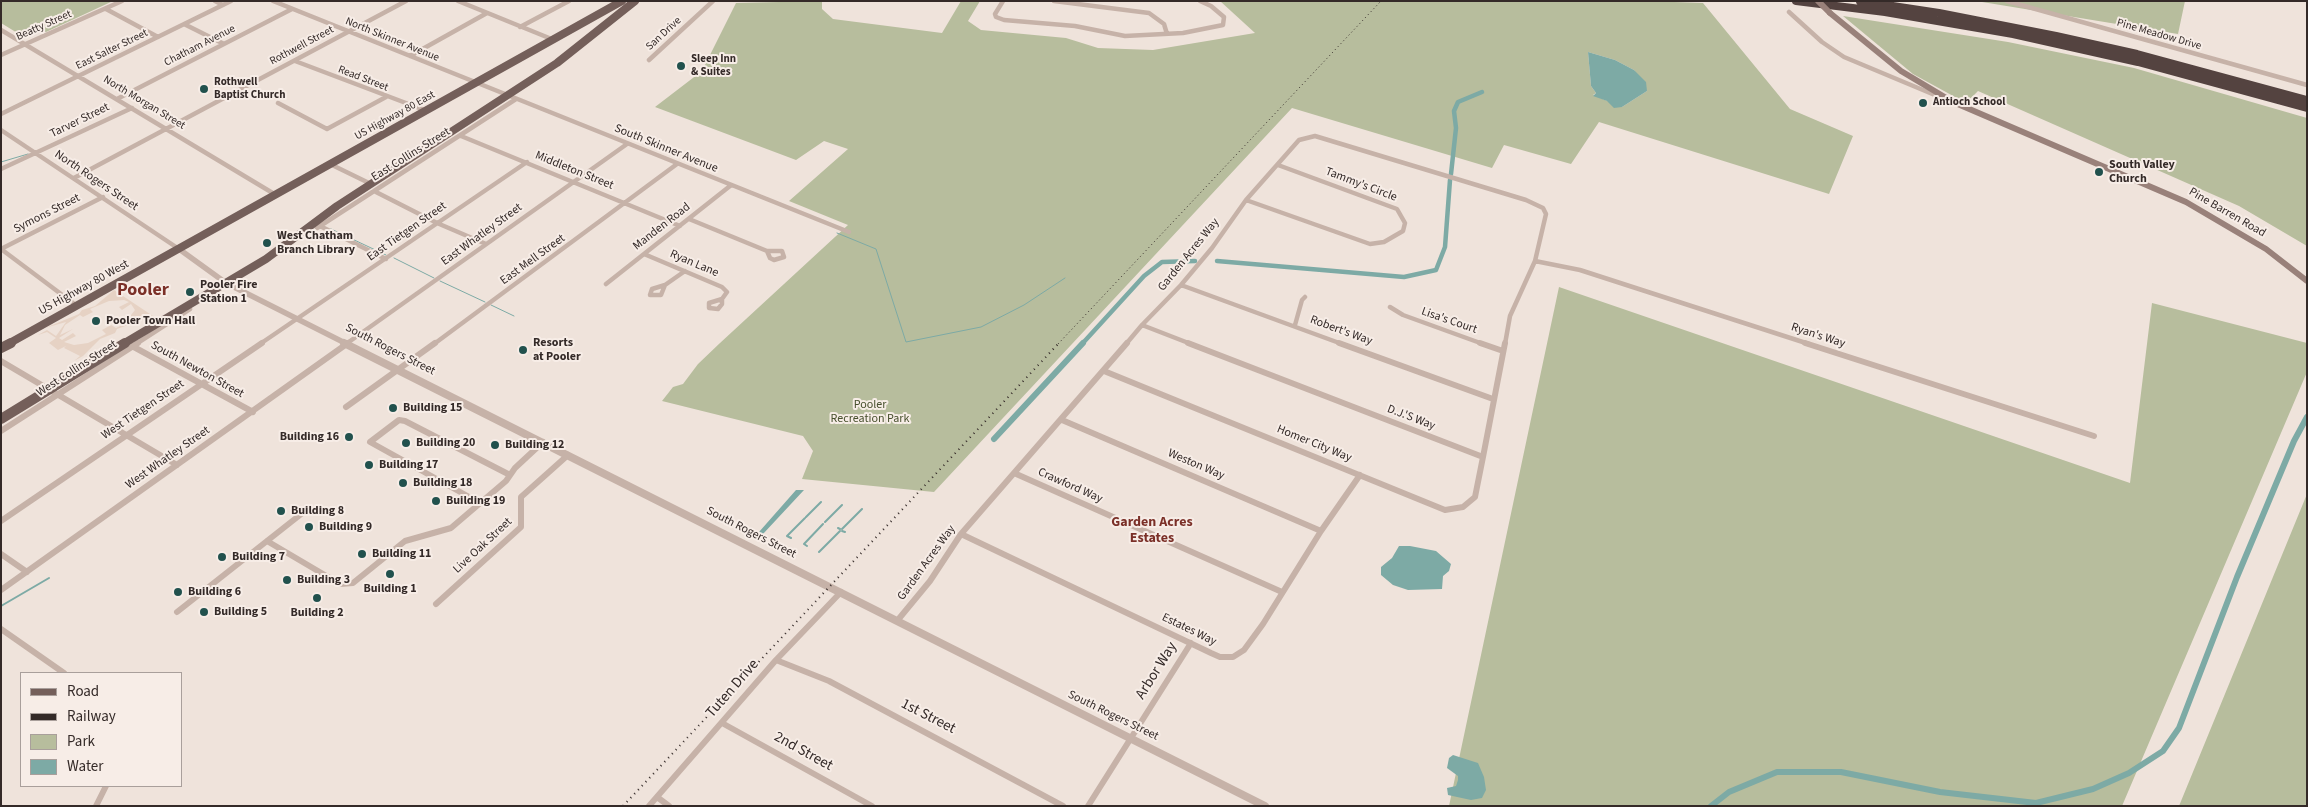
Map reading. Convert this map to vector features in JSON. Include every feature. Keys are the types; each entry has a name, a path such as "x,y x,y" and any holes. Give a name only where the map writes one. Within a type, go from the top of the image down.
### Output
{"highway":[{"path":"1796,1 1885,12 2022,36 2138,62 2307,108"},
{"path":"1860,1 1939,13 2056,36 2154,58 2307,100"}],"main road":[{"name":"US Highway 80 East","path":"179,249 622,1"},
{"path":"1,420 53,393 149,327 266,259 337,206 372,187 508,96 570,52 635,1"},
{"name":"Pine Barren Road","path":"1818,1 1901,71 1953,102 2186,202 2266,249 2307,281"},
{"path":"554,40 574,37 578,43 570,52"},
{"name":"US Highway 80 West","path":"1,348 179,249"}],"street":[{"name":"Beatty Street","path":"1,55 122,1"},
{"path":"215,1 223,5"},
{"name":"East Salter Street","path":"1,114 231,1"},
{"name":"North Skinner Avenue","path":"273,1 477,83"},
{"name":"Rothwell Street","path":"74,178 406,1"},
{"path":"458,1 554,40"},
{"path":"520,27 569,1"},
{"name":"San Drive","path":"649,60 713,1"},
{"path":"1003,1 995,14 996,17 1004,20 1075,26 1114,36 1166,34 1223,25 1224,18 1211,6 1200,1"},
{"path":"1054,1 1149,14 1164,24 1166,34"},
{"name":"Pine Meadow Drive","path":"2007,1 2307,84"},
{"path":"106,9 158,37"},
{"name":"Chatham Avenue","path":"117,99 292,9"},
{"path":"1789,12 1822,42 1844,57 1953,102"},
{"path":"410,56 487,13"},
{"path":"184,24 224,44"},
{"name":"North Morgan Street","path":"1,30 276,195"},
{"name":"Read Street","path":"295,61 426,112"},
{"name":"South Skinner Avenue","path":"477,83 730,186 849,232"},
{"path":"278,104 327,129 386,97"},
{"name":"East Collins Street","path":"386,259 318,228 372,187 461,136 516,99"},
{"name":"Tarver Street","path":"1,169 132,108"},
{"name":"North Rogers Street","path":"1,130 179,249"},
{"name":"Middleton Street","path":"461,136 680,226"},
{"name":"Garden Acres Way","path":"897,622 930,581 961,534 1062,420 1142,325 1181,285 1246,200 1299,140 1315,136 1526,200 1543,208 1546,214 1535,261"},
{"name":"East Whatley Street","path":"348,343 627,144"},
{"name":"East Tietgen Street","path":"299,318 527,162"},
{"name":"East Mell Street","path":"346,407 677,164"},
{"path":"332,165 437,223 486,244"},
{"name":"Tammy's Circle","path":"1246,200 1370,244 1384,242 1403,231 1405,224 1396,209 1278,165"},
{"name":"Manden Road","path":"606,284 730,186"},
{"name":"Symons Street","path":"1,249 103,197"},
{"path":"689,219 767,251"},
{"path":"1,249 77,306"},
{"name":"South Rogers Street","path":"179,249 226,283 299,318 897,622 1265,806"},
{"name":"Ryan Lane","path":"644,254 722,287 727,292 722,299"},
{"path":"1483,457 1510,316 1535,261"},
{"name":"Ryan's Way","path":"1535,261 1580,270 2094,436"},
{"path":"665,285 685,271"},
{"name":"Robert's Way","path":"1181,285 1295,325 1493,399"},
{"path":"1295,325 1302,300 1305,297"},
{"name":"Lisa's Court","path":"1390,307 1403,315 1503,351"},
{"name":"West Collins Street","path":"1,431 53,393 190,310"},
{"name":"West Tietgen Street","path":"1,521 299,318"},
{"name":"D.J.'S Way","path":"1142,325 1483,457"},
{"name":"West Whatley Street","path":"1,590 348,343"},
{"name":"South Newton Street","path":"132,346 253,412"},
{"path":"1,361 177,465"},
{"name":"Homer City Way","path":"1104,371 1445,510 1456,510 1468,505 1475,497 1483,457"},
{"path":"480,503 370,442 399,420 405,420 510,475"},
{"name":"Weston Way","path":"1062,420 1321,531"},
{"path":"267,540 340,584 353,583 405,541 452,528 506,481 515,468 543,442"},
{"name":"Live Oak Street","path":"436,604 521,527 521,497 568,455"},
{"name":"Crawford Way","path":"1014,473 1282,592"},
{"name":"Estates Way","path":"961,534 1220,657 1233,657 1240,654 1263,624 1321,531 1360,475"},
{"path":"177,612 304,511"},
{"path":"1,554 26,572"},
{"name":"Tuten Drive","path":"649,806 776,660 841,592"},
{"path":"1,629 63,672"},
{"name":"Arbor Way","path":"1088,806 1191,643"},
{"name":"1st Street","path":"776,660 828,681 984,762 1063,806"},
{"name":"2nd Street","path":"722,722 872,806"},
{"path":"96,806 106,787"},
{"path":"657,797 669,806"}],"green space":[{"path":"1,1 113,1 46,32 34,27 19,34 1,23"},
{"name":"Pooler Recreation Park","path":"822,1 822,9 833,19 942,33 961,1 980,1 968,21 981,30 1066,38 1098,48 1153,50 1255,33 1220,1 1646,1 1703,3 1790,109 1853,136 1829,194 1599,122 1571,164 1504,145 1492,168 1292,108 934,492 802,479 813,451 803,436 662,401 673,387 683,384 698,364 848,225 789,201 848,149 824,141 796,160 655,107 702,71 736,3","holes":["1588,52 1615,60 1634,70 1647,91 1622,107 1593,95 1596,93 1591,86"]},
{"path":"1976,1 2185,1 2178,34"},
{"path":"1843,16 2008,42 2134,68 2307,118 2307,246 2239,206 1978,91 1966,103 1913,74"},
{"path":"1559,287 2130,483 2152,303 2307,343 2307,372 2122,806 1449,806"},
{"path":"2307,494 2307,806 2179,806"}],"shaded area":[{"path":"114,290 153,316 117,329 115,333 100,339 83,356 74,361 80,356 64,348 66,346 58,350 49,343 56,338 47,332 38,335 47,330 56,336 66,322 45,328 79,314 82,310 95,306","holes":["124,300 129,302 119,307 122,310 131,304 135,310 124,324 116,328 111,325 102,330 106,334 88,343 74,345 64,342 76,336 73,333 62,340 59,338 73,329 60,335 65,325 80,315 83,317 93,312 90,309 109,301"]}],"water":[{"path":"1588,52 1615,60 1634,70 1646,82 1647,91 1622,107 1614,108 1607,101 1593,96 1596,93 1591,86"},
{"path":"796,490 804,490 763,534 759,532"},
{"path":"1399,546 1436,551 1451,564 1449,571 1443,576 1442,589 1408,590 1393,585 1381,575 1381,567 1392,558"},
{"path":"1453,755 1478,763 1484,777 1486,790 1482,798 1471,800 1448,795 1447,788 1456,786 1458,780 1458,776 1447,768 1449,758"}],"waterway":[{"path":"1451,174 1456,128 1454,111 1458,102 1482,92"},
{"path":"1,162 28,154"},
{"path":"1217,261 1404,277 1436,270 1445,247 1450,180"},
{"path":"331,229 386,255"},
{"path":"837,233 876,249 906,342 981,327 1024,305 1065,278"},
{"path":"394,258 434,278"},
{"path":"1082,344 1144,276 1162,262 1195,261"},
{"path":"440,281 485,302"},
{"path":"491,305 514,316"},
{"path":"994,439 1083,343"},
{"path":"1711,806 1729,792 1777,772 1841,772 1940,792 2036,803 2093,789 2129,773 2163,751 2179,728 2237,577 2294,441 2307,417"},
{"path":"806,517 821,502"},
{"path":"825,522 842,505"},
{"path":"842,529 862,509"},
{"path":"791,538 787,536 805,518"},
{"path":"807,546 804,544 823,524"},
{"path":"819,552 840,531"},
{"path":"1,606 49,578"}],"railway":[{"path":"1058,344 1381,1"},
{"path":"623,806 1059,343"}],"place":[{"name":"Sleep Inn & Suites","path":"681,66"},
{"name":"Rothwell Baptist Church","path":"204,89"},
{"name":"Antioch School","path":"1923,103"},
{"name":"South Valley Church","path":"2099,172"},
{"name":"West Chatham Branch Library","path":"267,243"},
{"name":"Pooler Fire Station 1","path":"190,292"},
{"name":"Pooler Town Hall","path":"96,321"},
{"name":"Resorts at Pooler","path":"523,350"},
{"name":"Building 15","path":"393,408"},
{"name":"Building 16","path":"349,437"},
{"name":"Building 20","path":"406,443"},
{"name":"Building 12","path":"495,445"},
{"name":"Building 17","path":"369,465"},
{"name":"Building 18","path":"403,483"},
{"name":"Building 19","path":"436,501"},
{"name":"Building 8","path":"281,511"},
{"name":"Building 9","path":"309,527"},
{"name":"Building 11","path":"362,554"},
{"name":"Building 7","path":"222,557"},
{"name":"Building 1","path":"390,574"},
{"name":"Building 3","path":"287,580"},
{"name":"Building 6","path":"178,592"},
{"name":"Building 2","path":"317,598"},
{"name":"Building 5","path":"204,612"}],"district":[{"name":"Pooler","path":"143,291"},
{"name":"Garden Acres Estates","path":"1152,532"}]}
